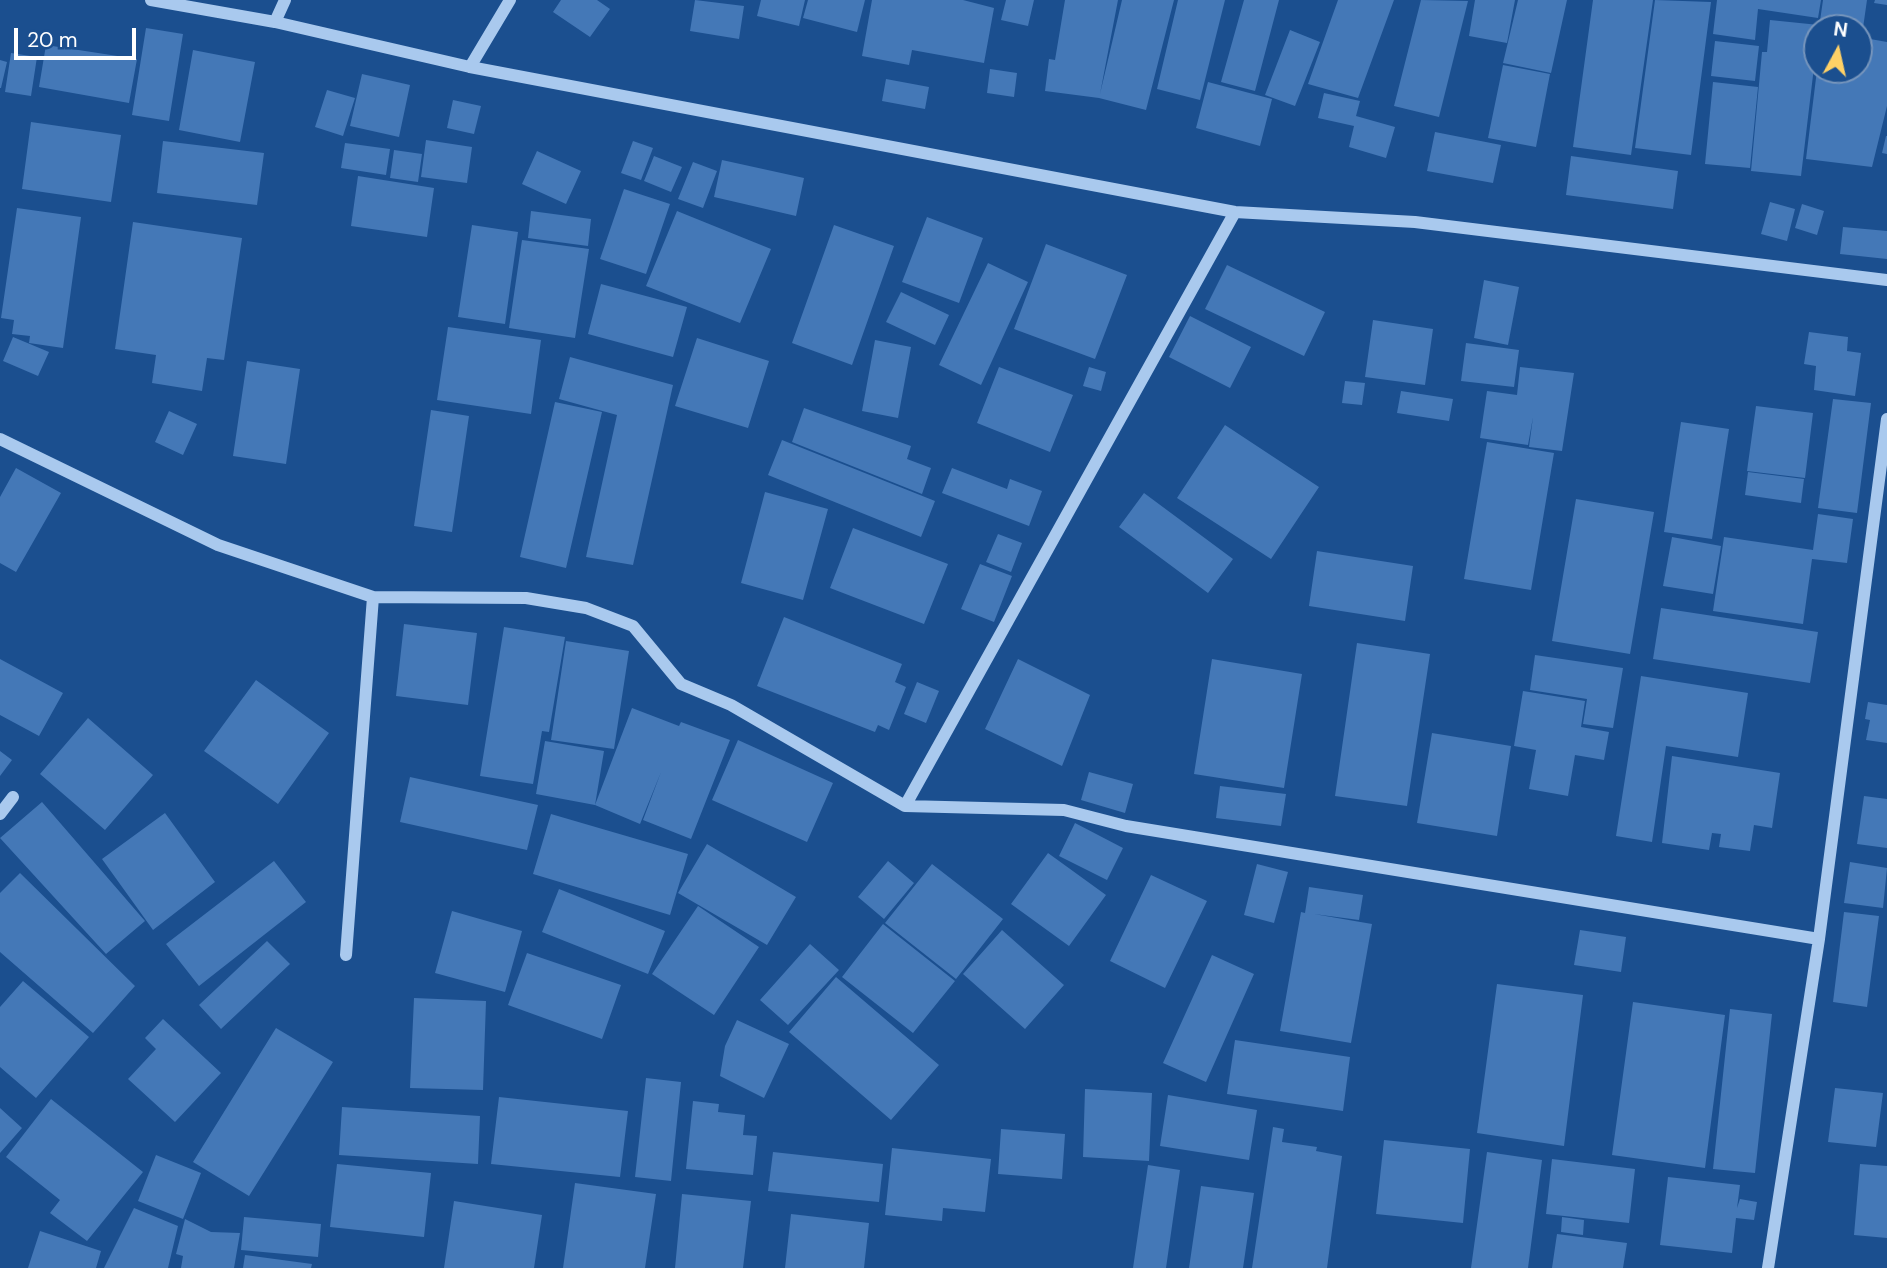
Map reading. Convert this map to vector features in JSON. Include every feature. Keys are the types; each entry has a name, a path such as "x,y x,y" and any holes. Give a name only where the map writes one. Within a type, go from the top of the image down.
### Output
{"street":[{"path":"151,0 275,22 470,67 1235,212 1415,222 1887,280"},
{"path":"275,22 285,0"},
{"path":"470,67 510,0"},
{"path":"905,806 1235,212"},
{"path":"1768,1268 1819,939 1887,419"},
{"path":"0,439 218,545 373,597 526,598 586,608 633,626 681,684 731,705 905,806 1064,810 1126,827 1819,939"},
{"path":"346,954 373,597"},
{"path":"0,814 13,797"}],"building":[{"path":"561,0 597,0 610,9 590,37 553,12"},
{"path":"695,0 744,6 739,39 690,31"},
{"path":"761,0 805,0 799,26 757,16"},
{"path":"808,0 865,0 857,32 803,18"},
{"path":"872,0 963,0 994,8 984,63 912,50 909,65 862,56"},
{"path":"1006,0 1034,0 1028,26 1001,20"},
{"path":"1065,0 1118,0 1100,94 1122,0 1174,0 1146,110 1099,98 1045,91 1049,59 1055,60"},
{"path":"1178,0 1225,0 1200,100 1157,89"},
{"path":"1244,0 1279,0 1255,91 1221,82"},
{"path":"1338,0 1394,0 1358,98 1308,84"},
{"path":"1421,0 1468,1 1439,117 1394,106"},
{"path":"1475,0 1515,0 1507,43 1469,36"},
{"path":"1518,0 1567,0 1551,73 1503,63"},
{"path":"1593,0 1653,0 1631,155 1573,147"},
{"path":"1655,0 1711,2 1691,155 1635,148"},
{"path":"1717,0 1821,0 1819,14 1803,16 1758,9 1755,40 1713,34"},
{"path":"1823,0 1867,0 1865,14 1821,14"},
{"path":"1875,0 1887,0 1887,5 1874,3"},
{"path":"1770,20 1803,23 1803,84 1812,84 1801,176 1751,171 1762,52 1767,52"},
{"path":"146,28 183,34 169,121 132,115"},
{"path":"1290,30 1320,42 1295,106 1265,95"},
{"path":"1873,40 1887,42 1887,106 1872,167 1806,159 1815,84 1873,84"},
{"path":"1715,41 1759,46 1755,81 1711,76"},
{"path":"46,45 137,59 129,103 39,87"},
{"path":"193,50 255,62 240,142 179,130"},
{"path":"11,53 37,57 31,96 5,92"},
{"path":"0,60 7,62 1,88 0,88"},
{"path":"1503,65 1550,74 1536,147 1488,138"},
{"path":"990,69 1017,73 1014,97 987,93"},
{"path":"362,74 410,85 399,137 350,126"},
{"path":"886,79 929,87 925,109 882,101"},
{"path":"1208,82 1272,99 1260,146 1196,128"},
{"path":"1713,82 1758,87 1750,168 1705,164"},
{"path":"327,90 355,98 343,136 315,127"},
{"path":"1324,93 1360,101 1356,116 1395,127 1386,158 1349,147 1354,126 1318,118"},
{"path":"453,100 481,106 474,134 447,128"},
{"path":"31,122 121,135 111,202 22,189"},
{"path":"1435,132 1501,145 1493,183 1427,171"},
{"path":"1887,136 1887,154 1882,153"},
{"path":"426,140 472,147 467,183 421,177"},
{"path":"163,141 264,153 257,205 157,193"},
{"path":"633,141 653,148 641,180 621,173"},
{"path":"345,143 390,149 386,175 341,168"},
{"path":"394,150 422,154 418,182 390,178"},
{"path":"537,151 581,171 566,204 522,184"},
{"path":"654,156 682,167 671,192 644,181"},
{"path":"1571,156 1678,171 1673,209 1566,195"},
{"path":"722,160 804,178 796,216 714,197"},
{"path":"693,162 717,171 703,208 678,199"},
{"path":"358,176 434,188 427,237 351,226"},
{"path":"624,189 670,204 646,274 600,259"},
{"path":"1770,202 1795,209 1787,241 1761,234"},
{"path":"1802,204 1824,211 1817,235 1795,228"},
{"path":"17,208 81,217 63,348 29,343 30,336 12,334 14,320 1,318"},
{"path":"531,211 591,219 588,246 528,238"},
{"path":"677,211 771,249 740,323 646,286"},
{"path":"927,217 983,238 959,303 902,282"},
{"path":"133,222 242,238 224,360 207,358 202,391 152,383 156,355 115,349"},
{"path":"472,225 518,232 505,324 458,317"},
{"path":"834,225 894,246 852,365 792,343"},
{"path":"1843,227 1887,231 1887,259 1840,254"},
{"path":"522,240 589,249 575,338 509,328"},
{"path":"1046,244 1127,275 1095,359 1014,329"},
{"path":"988,263 1028,282 981,385 939,365"},
{"path":"1227,265 1325,312 1304,356 1205,309"},
{"path":"1484,280 1519,287 1508,345 1474,338"},
{"path":"601,284 687,307 673,357 588,334"},
{"path":"901,292 949,315 935,345 886,322"},
{"path":"1190,316 1251,347 1230,388 1169,357"},
{"path":"1373,320 1433,329 1425,385 1365,377"},
{"path":"448,327 541,340 531,414 437,400"},
{"path":"1809,332 1848,337 1847,351 1861,353 1855,396 1814,390 1816,366 1804,364"},
{"path":"13,337 49,352 38,376 3,361"},
{"path":"697,338 769,361 748,428 675,406"},
{"path":"875,340 911,347 898,418 862,411"},
{"path":"1466,343 1519,350 1514,387 1461,381"},
{"path":"570,357 673,385 633,565 586,557 617,415 559,399"},
{"path":"247,361 300,369 286,464 233,456"},
{"path":"999,367 1073,395 1050,452 977,423"},
{"path":"1089,367 1106,372 1101,391 1083,386"},
{"path":"1520,367 1574,373 1562,451 1529,447 1533,417 1528,445 1480,438 1487,391 1517,395"},
{"path":"1345,381 1365,383 1362,405 1342,403"},
{"path":"1401,391 1453,399 1449,421 1397,413"},
{"path":"1833,399 1871,403 1857,513 1818,508"},
{"path":"555,402 602,412 566,568 520,557"},
{"path":"1756,406 1813,413 1805,478 1747,471"},
{"path":"804,408 911,446 907,459 931,468 922,494 792,442"},
{"path":"431,410 469,416 452,532 414,526"},
{"path":"169,411 197,424 183,455 155,442"},
{"path":"1681,422 1729,429 1712,539 1664,532"},
{"path":"1225,425 1319,487 1271,559 1177,498"},
{"path":"782,440 935,501 921,537 768,475"},
{"path":"1487,442 1554,453 1531,590 1464,579"},
{"path":"16,468 61,493 16,572 0,563 0,497"},
{"path":"952,468 1007,489 1010,479 1042,491 1029,526 942,493"},
{"path":"1748,472 1804,479 1801,503 1745,495"},
{"path":"765,492 828,509 803,600 741,583"},
{"path":"1144,493 1233,559 1208,593 1119,527"},
{"path":"1576,499 1654,512 1630,654 1552,641"},
{"path":"1818,514 1853,519 1847,563 1812,559 1803,624 1713,611 1724,537 1813,550"},
{"path":"853,528 948,564 924,624 830,588"},
{"path":"998,534 1022,543 1011,572 986,562"},
{"path":"1672,537 1721,546 1713,594 1663,586"},
{"path":"1317,551 1413,566 1405,621 1309,606"},
{"path":"980,564 1012,576 994,622 961,609"},
{"path":"1661,608 1818,632 1810,683 1653,659"},
{"path":"784,617 902,664 895,682 906,687 889,730 878,725 875,732 757,686"},
{"path":"404,624 477,633 468,705 396,696"},
{"path":"504,627 565,637 549,732 542,731 533,784 480,776"},
{"path":"566,641 629,651 614,749 551,740"},
{"path":"1357,643 1430,654 1407,806 1335,796"},
{"path":"1535,655 1623,668 1613,728 1583,724 1587,699 1530,690"},
{"path":"0,659 63,693 39,736 0,715"},
{"path":"1018,659 1090,695 1062,766 985,729"},
{"path":"1212,659 1302,674 1284,788 1194,774"},
{"path":"1641,676 1748,693 1738,757 1666,746 1652,842 1616,836"},
{"path":"256,680 329,733 278,804 204,751"},
{"path":"917,682 939,691 926,723 904,714"},
{"path":"1523,691 1585,701 1581,727 1609,732 1604,760 1575,755 1568,796 1529,789 1536,750 1514,746"},
{"path":"1868,702 1887,705 1887,743 1866,740 1870,720 1865,719"},
{"path":"632,708 679,726 681,722 730,740 691,839 643,820 661,772 640,824 595,805"},
{"path":"88,718 153,775 105,830 40,774"},
{"path":"1432,733 1511,746 1497,836 1417,823"},
{"path":"738,740 833,783 807,842 712,800"},
{"path":"545,741 604,751 595,805 536,794"},
{"path":"0,751 12,760 0,776"},
{"path":"1672,756 1780,773 1772,828 1754,825 1750,851 1719,847 1721,834 1712,833 1709,850 1662,843"},
{"path":"1089,772 1133,784 1125,813 1081,800"},
{"path":"410,777 538,805 527,850 400,822"},
{"path":"1220,786 1286,794 1281,826 1216,818"},
{"path":"1864,796 1887,799 1887,848 1857,844"},
{"path":"42,802 145,921 106,954 0,838"},
{"path":"165,813 215,882 153,930 102,859"},
{"path":"551,814 688,854 670,915 533,874"},
{"path":"1075,823 1123,848 1107,880 1059,856"},
{"path":"707,844 796,897 767,945 678,893"},
{"path":"1048,853 1106,895 1069,946 1011,904"},
{"path":"274,861 306,902 199,986 166,944"},
{"path":"888,861 914,883 884,919 858,897"},
{"path":"1850,862 1887,868 1883,908 1844,903"},
{"path":"932,864 1003,919 956,979 885,923"},
{"path":"1257,864 1288,872 1274,923 1244,915"},
{"path":"20,873 135,986 93,1033 0,952 0,893"},
{"path":"1151,875 1207,901 1165,988 1110,961"},
{"path":"1309,887 1363,895 1359,920 1314,914 1372,924 1351,1043 1280,1031 1301,912 1305,913"},
{"path":"559,889 665,931 648,974 542,932"},
{"path":"698,906 759,947 714,1015 652,974"},
{"path":"452,911 522,931 505,992 435,973"},
{"path":"1844,912 1879,916 1867,1007 1833,1002"},
{"path":"883,924 955,981 913,1033 842,977"},
{"path":"1002,930 1064,985 1025,1029 963,974"},
{"path":"1580,930 1626,937 1621,972 1574,965"},
{"path":"267,941 290,964 221,1029 199,1005"},
{"path":"810,944 839,970 788,1025 760,1000"},
{"path":"527,953 621,985 602,1039 508,1005"},
{"path":"1212,955 1254,974 1206,1082 1163,1063"},
{"path":"836,977 939,1065 891,1120 789,1032"},
{"path":"23,981 89,1037 36,1098 0,1067 0,1007"},
{"path":"1497,984 1583,995 1564,1146 1477,1133"},
{"path":"414,998 486,1001 483,1090 410,1088"},
{"path":"1633,1002 1725,1015 1705,1168 1612,1155"},
{"path":"1730,1009 1772,1014 1755,1173 1713,1169"},
{"path":"163,1019 221,1073 175,1122 128,1079 156,1049 145,1038"},
{"path":"737,1020 789,1044 764,1098 720,1076 725,1046"},
{"path":"276,1028 333,1062 249,1196 193,1162"},
{"path":"1235,1040 1350,1057 1343,1111 1227,1094"},
{"path":"646,1078 681,1082 671,1181 635,1177"},
{"path":"1835,1088 1883,1093 1876,1147 1828,1142"},
{"path":"1085,1089 1152,1093 1149,1161 1083,1157"},
{"path":"1168,1095 1257,1110 1249,1160 1160,1146"},
{"path":"499,1097 628,1111 620,1177 491,1164"},
{"path":"51,1099 143,1172 87,1241 50,1213 60,1200 6,1157"},
{"path":"693,1101 719,1104 718,1112 745,1115 743,1135 757,1136 753,1175 686,1169"},
{"path":"342,1107 480,1116 478,1164 339,1155"},
{"path":"0,1108 22,1128 0,1153"},
{"path":"1273,1127 1284,1129 1282,1142 1317,1147 1316,1151 1342,1156 1327,1268 1252,1268"},
{"path":"1001,1129 1065,1134 1062,1179 998,1174"},
{"path":"1384,1140 1470,1149 1463,1223 1376,1214"},
{"path":"892,1148 991,1159 985,1212 943,1208 942,1221 885,1215"},
{"path":"773,1152 883,1164 879,1202 768,1191"},
{"path":"1487,1152 1542,1160 1528,1268 1471,1268"},
{"path":"156,1155 201,1173 183,1219 138,1201"},
{"path":"1552,1159 1635,1169 1629,1223 1546,1214"},
{"path":"337,1164 431,1173 424,1237 330,1227"},
{"path":"1860,1164 1887,1166 1887,1238 1854,1235"},
{"path":"1148,1165 1180,1170 1166,1268 1133,1268"},
{"path":"1668,1177 1740,1185 1737,1208 1740,1199 1757,1202 1754,1220 1736,1218 1732,1253 1660,1245"},
{"path":"575,1183 656,1194 645,1268 563,1268"},
{"path":"1201,1186 1254,1193 1243,1268 1189,1268"},
{"path":"682,1194 751,1201 743,1268 675,1268"},
{"path":"454,1201 542,1215 534,1268 444,1268"},
{"path":"134,1208 178,1226 168,1268 104,1268"},
{"path":"791,1214 869,1223 864,1268 785,1268"},
{"path":"244,1217 321,1224 318,1257 241,1250"},
{"path":"1562,1217 1584,1220 1583,1235 1561,1232"},
{"path":"185,1219 211,1232 240,1233 234,1268 181,1268 183,1256 176,1254"},
{"path":"40,1231 101,1251 96,1268 28,1268"},
{"path":"1557,1234 1627,1243 1623,1268 1552,1268"},
{"path":"245,1255 312,1264 311,1268 243,1268"}]}
